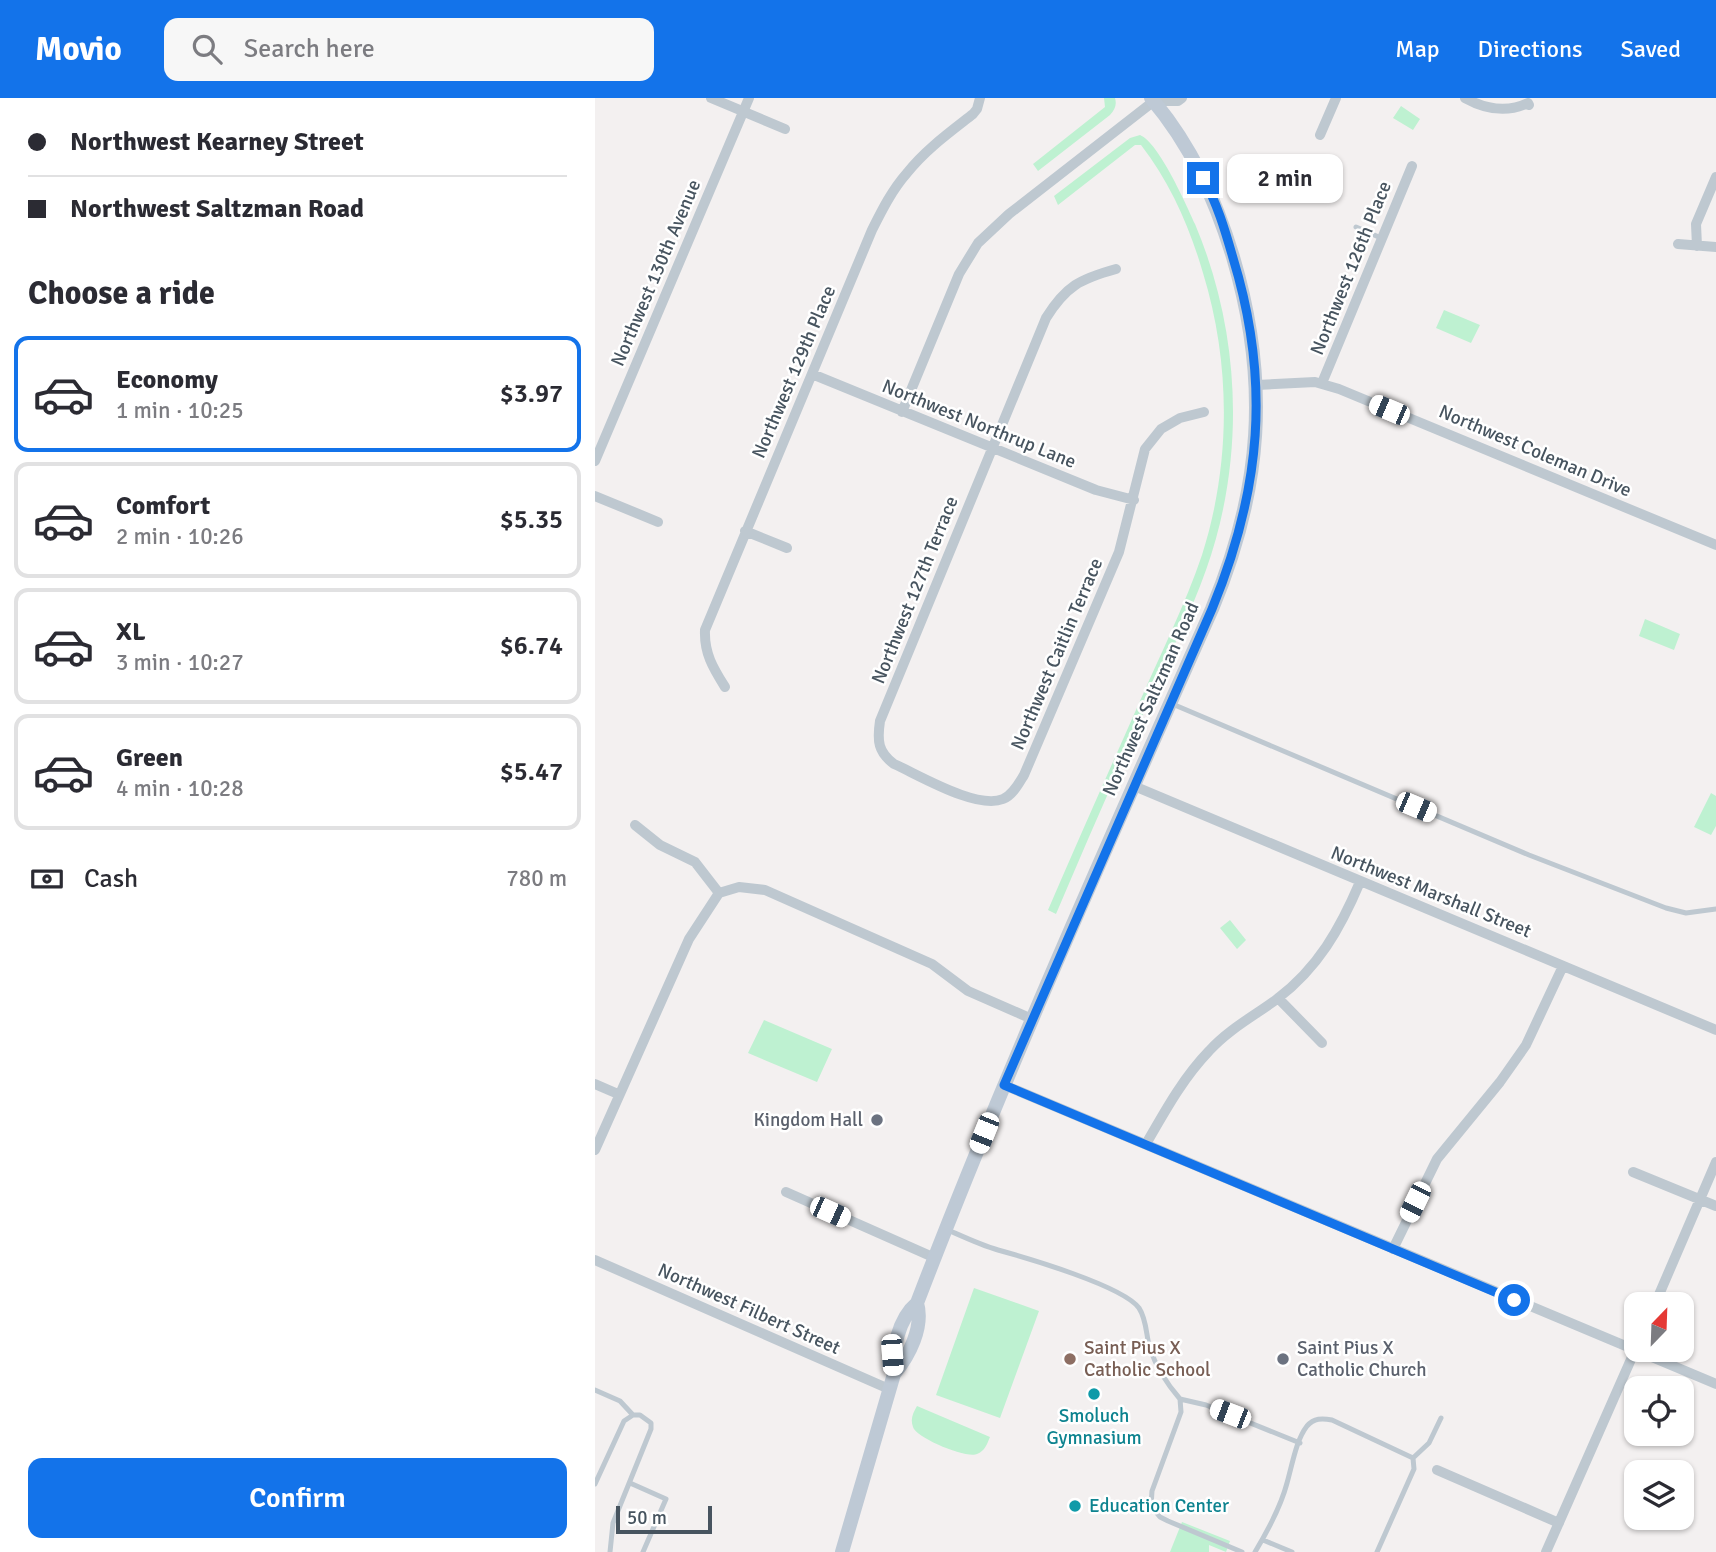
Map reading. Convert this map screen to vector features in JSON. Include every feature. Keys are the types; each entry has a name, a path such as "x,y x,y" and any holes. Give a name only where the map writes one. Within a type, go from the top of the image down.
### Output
{"main road":[{"name":"Northwest Saltzman Road","path":"842,1552 894,1374 892,1355 907,1312 917,1303 1031,1019 1226,576 1238,539 1252,470 1257,385 1244,294 1210,191 1187,148 1153,99"}],"street":[{"path":"711,98 785,129"},
{"name":"Northwest 130th Avenue","path":"595,461 749,98"},
{"name":"Northwest 129th Place","path":"725,687 708,657 704,645 705,631 872,230 895,187 923,155 973,114 980,98"},
{"path":"902,412 959,274 978,243 1009,214 1153,99 1178,101 1182,98"},
{"path":"1320,135 1336,98"},
{"path":"1465,98 1496,109 1511,109 1531,102"},
{"name":"Northwest 126th Place","path":"1322,383 1412,166"},
{"path":"1697,246 1696,225 1716,177"},
{"path":"1678,244 1716,247"},
{"name":"Northwest 127th Terrace","path":"880,747 877,736 880,721 1046,318 1060,296 1088,276 1116,269"},
{"name":"Northwest Northrup Lane","path":"812,374 1096,491 1134,500"},
{"name":"Northwest Coleman Drive","path":"1257,385 1322,383 1716,545"},
{"name":"Northwest Caitlin Terrace","path":"880,747 884,756 894,764 971,798 1002,800 1013,792 1024,775 1119,552 1145,449 1161,429 1180,418 1205,412"},
{"path":"595,496 658,522"},
{"path":"745,531 787,548"},
{"name":"Northwest Marshall Street","path":"1134,786 1716,1030"},
{"path":"635,825 660,845 695,862 719,893"},
{"path":"1146,1144 1181,1084 1209,1051 1237,1026 1302,978 1320,958 1345,919 1360,882"},
{"path":"595,1150 689,939 719,893 740,887 765,890 932,964 968,991 1031,1019"},
{"path":"1393,1248 1437,1159 1526,1045 1563,965"},
{"path":"1278,998 1322,1043"},
{"path":"595,1084 618,1094"},
{"path":"1004,1085 1624,1344"},
{"path":"1660,1292 1716,1162"},
{"path":"1633,1172 1716,1206"},
{"path":"786,1192 935,1258"},
{"name":"Northwest Filbert Street","path":"595,1260 889,1389"},
{"path":"1546,1552 1630,1362"},
{"path":"1666,1362 1716,1384"},
{"path":"1437,1470 1559,1524"}],"lane":[{"path":"1356,227 1381,238"},
{"path":"1170,703 1529,855 1666,908 1686,913 1716,909"},
{"path":"946,1229 996,1250 1051,1265 1132,1300 1143,1314 1150,1349 1159,1370 1180,1399 1181,1412 1151,1491 1151,1506 1160,1517 1242,1552"},
{"path":"595,1390 620,1401 633,1415 646,1418 651,1423 651,1429 613,1523 610,1552"},
{"path":"1180,1399 1206,1405 1300,1443"},
{"path":"595,1484 624,1421 633,1415"},
{"path":"1413,1458 1429,1443 1441,1418"},
{"path":"1255,1552 1263,1540 1287,1483 1300,1443 1309,1424 1314,1420 1327,1419 1413,1458"},
{"path":"1377,1552 1414,1469 1413,1458"},
{"path":"630,1483 666,1499 643,1552"},
{"path":"1263,1540 1292,1552"}],"green space":[{"path":"1104,98 1115,98 1115,107 1110,115 1038,171 1033,164 1105,107"},
{"path":"1401,106 1420,119 1413,130 1393,118"},
{"path":"1140,135 1163,161 1195,224 1222,308 1233,396 1228,484 1219,527 1200,586 1056,914 1048,910 1173,629 1202,555 1212,520 1222,450 1223,378 1212,308 1198,256 1185,222 1151,159 1141,145 1135,145 1058,205 1054,196 1130,138"},
{"path":"1444,310 1480,325 1471,343 1436,328"},
{"path":"1645,619 1680,634 1674,650 1639,636"},
{"path":"1711,793 1716,796 1716,826 1711,835 1694,827"},
{"path":"1230,920 1246,940 1237,949 1220,928"},
{"path":"764,1020 832,1049 817,1082 748,1053"},
{"path":"974,1288 1039,1311 1000,1418 936,1395"},
{"path":"917,1406 990,1437 985,1447 972,1455 923,1437 916,1432 912,1424 912,1416"},
{"path":"1182,1522 1230,1541 1226,1552 1209,1545 1209,1552 1170,1552"}],"place":[{"name":"Kingdom Hall","path":"877,1120"},
{"name":"Saint Pius X Catholic School","path":"1070,1359"},
{"name":"Saint Pius X Catholic Church","path":"1283,1359"},
{"name":"Smoluch Gymnasium","path":"1094,1394"},
{"name":"Education Center","path":"1075,1506"}],"route":[{"path":"1203,178 1221,218 1244,294 1254,349 1256,428 1249,494 1226,576 1004,1085 1514,1300"}]}
